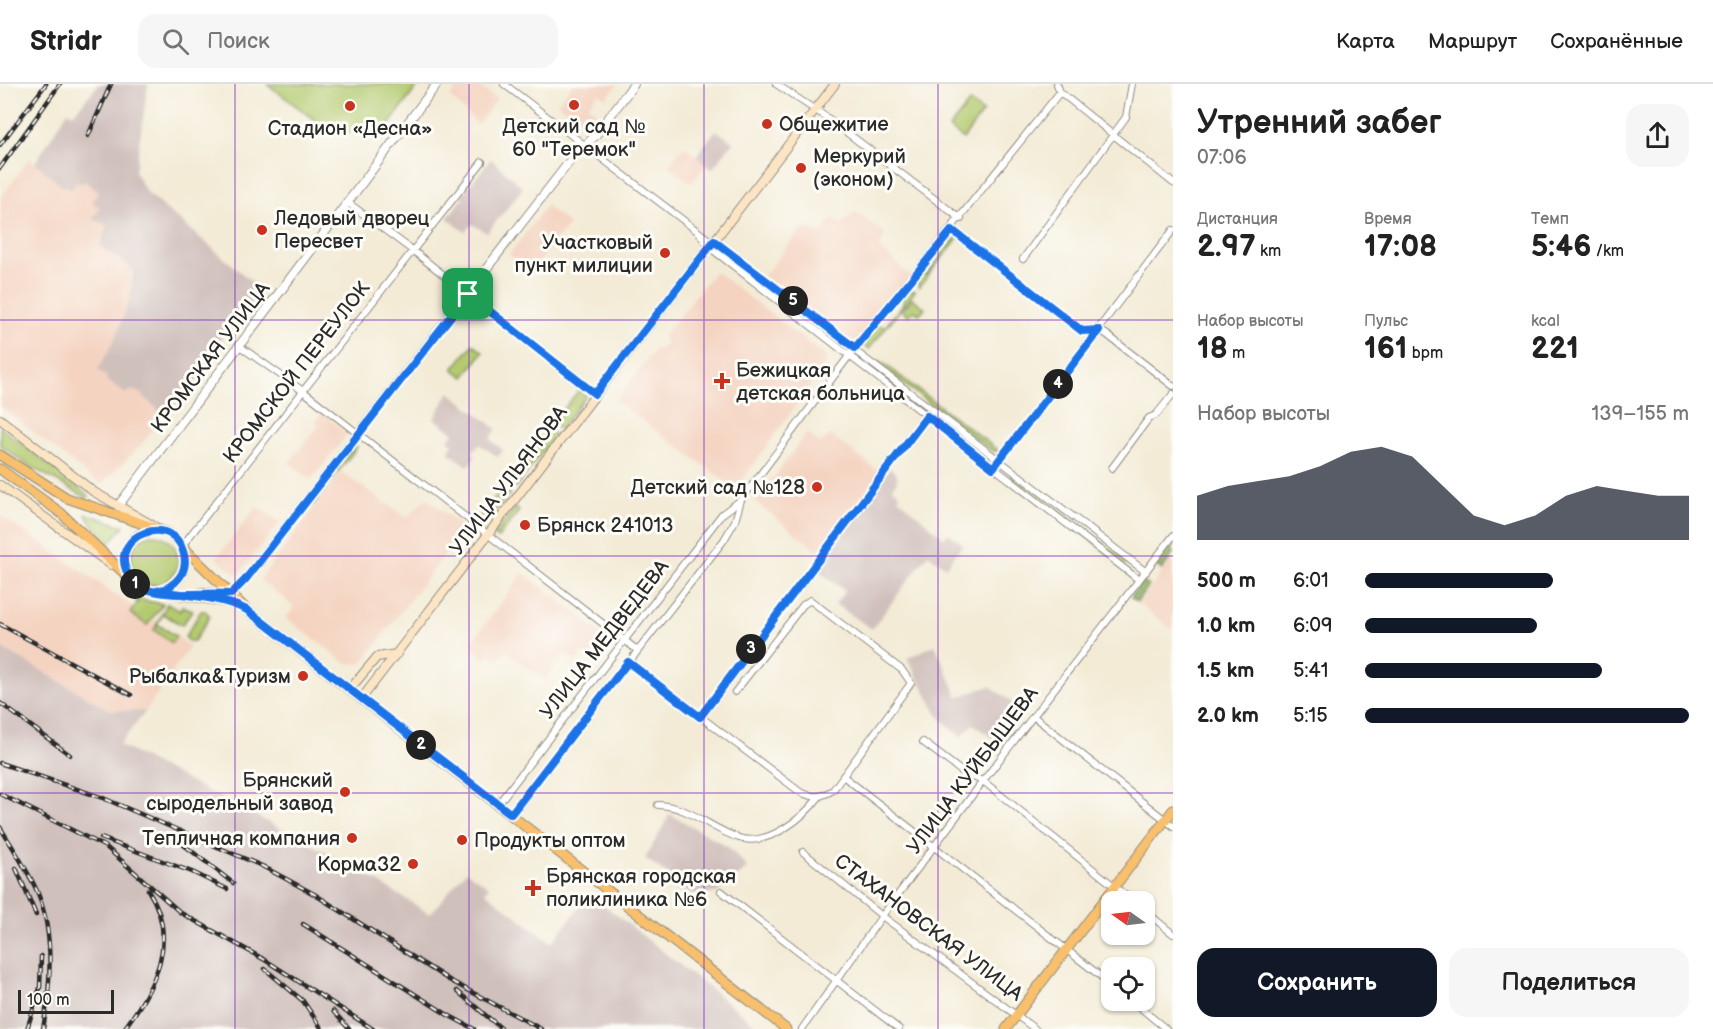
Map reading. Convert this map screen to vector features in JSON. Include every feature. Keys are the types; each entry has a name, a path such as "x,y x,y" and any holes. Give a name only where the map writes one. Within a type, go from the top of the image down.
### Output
{"main road":[{"name":"УЛИЦА УЛЬЯНОВА","path":"362,698 835,84"},
{"path":"0,419 94,492 174,537 247,610 786,1029"},
{"path":"0,455 67,498 163,531"},
{"path":"0,469 69,520 140,587 227,602 247,610"},
{"path":"0,485 132,580"},
{"path":"132,580 125,566 129,544 140,533 163,531"},
{"path":"157,591 169,587 179,578 185,559 182,546"},
{"path":"350,689 377,657 397,654"},
{"path":"1006,1029 1116,886 1169,823 1173,810"}],"street":[{"name":"КРОМСКАЯ УЛИЦА","path":"118,506 437,84"},
{"path":"504,84 700,236 855,348 1146,572"},
{"path":"190,596 203,592 231,594 245,580 573,157 585,147 634,84"},
{"path":"776,84 961,219"},
{"path":"1057,84 1060,92 1173,183"},
{"path":"1023,259 1126,117 1132,84"},
{"name":"УЛИЦА МЕДВЕДЕВА","path":"498,804 722,514 741,500 855,348 961,219 1060,92"},
{"name":"КРОМСКОЙ ПЕРЕУЛОК","path":"182,546 482,162"},
{"path":"346,202 412,250 595,394"},
{"path":"952,230 1082,331 1099,330 1170,384 1173,375"},
{"path":"993,468 1173,230"},
{"path":"711,244 850,356 1139,580"},
{"path":"238,345 303,391 637,650"},
{"path":"1112,468 1149,418 1156,415 1173,394"},
{"path":"700,717 927,416"},
{"name":"УЛИЦА МЕДВЕДЕВА","path":"511,814 723,540 735,521 741,500"},
{"name":"УЛИЦА КУЙБЫШЕВА","path":"802,1029 882,916 983,781 1173,536"},
{"path":"658,805 676,805 744,839 783,831 819,797 833,790 911,683 902,670 810,600 802,605 735,692"},
{"path":"628,662 800,792 819,797"},
{"path":"1033,716 1169,823"},
{"path":"923,742 965,774 983,781 1122,891"},
{"path":"843,776 1101,976"},
{"name":"СТАХАНОВСКАЯ УЛИЦА","path":"803,852 882,916 1035,1029"},
{"path":"721,891 899,1029"},
{"path":"1155,919 1173,934"},
{"path":"1144,1011 1166,1029"}],"shaded area":[{"path":"99,84 148,84 135,172 146,192 263,291 218,342 218,351 186,394 183,394 164,416 140,393 132,390 126,394 106,380 107,377 98,370 117,334 130,298 133,272 132,268 100,246 107,225 92,219 100,208 92,202 99,192 84,181 81,184 77,182 71,190 66,186 64,188 35,163 68,111 73,114"},
{"path":"461,84 476,84 497,99 478,124 450,97"},
{"name":"Детский сад № 60 \"Теремок\"","path":"573,84 618,84 606,98 599,93 588,106 596,112 586,125 557,103"},
{"path":"716,130 733,142 712,169 696,156"},
{"path":"684,146 706,164 691,183 668,165"},
{"path":"29,159 66,186 84,181 100,192 100,208 93,217 108,225 107,251 132,267 130,298 117,334 98,370 108,377 106,380 127,394 132,389 140,393 163,416 140,446 101,485 0,406 0,199"},
{"path":"491,159 523,188 487,233 472,224 465,232 447,218 463,198 461,196"},
{"path":"546,206 569,224 531,272 509,255"},
{"path":"856,212 885,234 879,248 911,276 858,340 853,342 763,276 801,230 810,228 820,235 833,218 841,224"},
{"name":"Бежицкая детская больница","path":"715,271 824,355 827,362 736,489 616,401 655,349 659,350 666,343 663,337"},
{"path":"449,392 497,429 490,439 503,450 498,457 479,444 472,453 476,456 468,466 448,452 453,444 448,440 454,433 434,419"},
{"path":"322,412 348,434 311,480 289,463 319,425 315,422"},
{"name":"Детский сад №128","path":"807,433 820,444 830,435 880,472 819,551 755,502"},
{"path":"890,468 897,474 897,481 892,488 900,494 898,498 944,538 948,533 963,544 946,567 928,554 872,629 835,604 845,591 816,569 866,505 863,502"},
{"path":"341,472 407,518 426,498 465,528 361,664 346,663 286,618 294,607 260,580"},
{"path":"257,507 280,522 240,572 235,573 216,558"},
{"path":"0,515 190,646 146,711 110,710 0,647"},
{"path":"1173,558 1173,630 1139,604"},
{"path":"523,573 612,641 596,662 583,652 576,661 565,654 545,680 506,651 498,661 490,653 485,659 475,650 472,642"},
{"path":"935,645 958,697 990,686 1016,705 1012,717 995,740 973,724 961,737 939,717 907,658"},
{"path":"0,647 110,710 146,711 119,745 347,863 430,914 466,871 489,887 485,892 552,943 590,894 761,1029 0,1029"},
{"path":"670,814 728,847 748,868 717,893 694,894 675,889 676,879 645,859"}],"green space":[{"name":"Стадион «Десна»","path":"267,84 419,84 386,129 334,134"},
{"path":"970,102 983,112 963,139 949,128"},
{"path":"949,238 957,239 919,287 916,278 921,273 926,275 942,255 941,248"},
{"path":"909,290 915,291 869,349 863,344 878,325 885,327 903,304 902,295"},
{"path":"912,298 925,308 919,314 914,311 908,315 902,311"},
{"path":"473,344 483,352 464,377 453,369"},
{"path":"879,360 999,451 992,451 879,365"},
{"path":"579,390 586,396 560,430 552,424"},
{"path":"0,427 89,496 87,498 26,464 0,445"},
{"path":"548,430 555,435 516,487 508,481"},
{"path":"355,445 357,447 313,505 311,501"},
{"path":"1013,474 1068,515 1067,518 1064,519 1011,478"},
{"path":"503,487 510,493 487,523 479,517"},
{"path":"515,507 519,511 498,538 494,535"},
{"path":"87,514 124,526 109,544 86,516"},
{"path":"1072,520 1127,561 1127,564 1123,565 1070,524"},
{"path":"153,535 162,537 173,546 178,560 176,569 167,580 153,585 144,583 133,574 128,560 130,551 139,540"},
{"path":"1173,540 1173,554 1162,570 1155,565"},
{"path":"1142,581 1149,586 1137,602 1131,597"},
{"path":"124,588 141,600 163,604 147,625 130,613 138,602 122,591"},
{"path":"167,604 180,611 182,606 193,610 182,625 163,614 157,624"},
{"path":"201,611 205,611 210,616 194,641 189,641 185,637"},
{"path":"157,624 176,636 172,643 154,630"}],"railway":[{"path":"0,145 46,84"},
{"path":"0,168 60,84"},
{"path":"88,136 111,84"},
{"path":"0,624 131,695"},
{"path":"0,703 70,755"},
{"path":"0,763 103,798 262,866 314,894 449,980 541,1029"},
{"path":"0,794 106,847 181,913 265,960 373,1029"},
{"path":"0,827 37,891 47,925 50,960 43,1029"},
{"path":"101,838 192,872 227,889"},
{"path":"176,839 233,883"},
{"path":"16,868 36,915"},
{"path":"124,1029 145,996 160,962 163,944 162,926 157,908 148,890"},
{"path":"303,924 474,1029"},
{"path":"27,1029 40,988 41,956"},
{"path":"265,969 303,1001 322,1029"},
{"path":"457,991 502,1029"},
{"path":"333,1011 349,1029"}],"place":[{"name":"Детский сад № 60 \"Теремок\"","path":"574,105"},
{"name":"Стадион «Десна»","path":"350,106"},
{"name":"Общежитие","path":"767,124"},
{"name":"Меркурий (эконом)","path":"801,168"},
{"name":"Ледовый дворец Пересвет","path":"262,230"},
{"name":"Участковый пункт милиции","path":"665,253"},
{"name":"Бежицкая детская больница","path":"722,381"},
{"name":"Детский сад №128","path":"817,487"},
{"name":"Брянск 241013","path":"525,525"},
{"name":"Рыбалка&Туризм","path":"303,676"},
{"name":"Брянский сыродельный завод","path":"345,792"},
{"name":"Тепличная компания","path":"352,838"},
{"name":"Продукты оптом","path":"462,840"},
{"name":"Корма32","path":"413,864"},
{"name":"Брянская городская поликлиника №6","path":"533,888"}],"route":[{"path":"468,294 245,580 231,594 203,592 190,596 146,589 140,587 128,574 124,558 129,544 140,533 155,530 169,533 182,546 185,559 183,572 175,583 169,587 163,589 157,591 227,602 247,610 511,814 628,662 700,717 927,416 993,468 1099,330 1082,331 952,230 855,348 714,241 595,394 468,294"}]}
